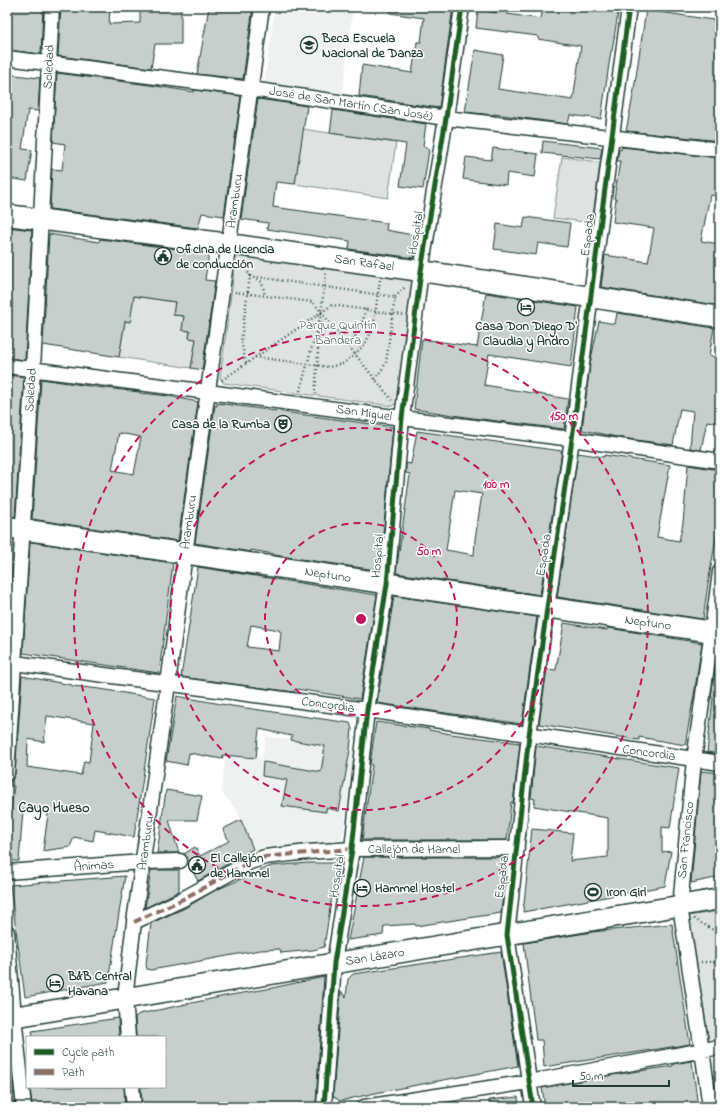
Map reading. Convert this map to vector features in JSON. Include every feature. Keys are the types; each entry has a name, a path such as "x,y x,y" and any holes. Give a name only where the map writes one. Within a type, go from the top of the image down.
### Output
{"street":[{"name":"Soledad","path":"7,764 14,528 33,369 52,7"},
{"name":"Aramburu","path":"128,1036 125,998 134,922 262,7"},
{"name":"Hospital","path":"324,1107 334,963 352,849 367,710 387,584 402,418 421,271 446,118 462,7"},
{"name":"Espada","path":"533,1107 507,935 529,735 572,439 629,7"},
{"name":"José de San Martín (San José)","path":"7,58 251,89 446,118 720,150"},
{"name":"San Rafael","path":"7,215 421,271 720,317"},
{"name":"San Miguel","path":"7,366 208,392 306,398 402,418 572,439 720,461"},
{"name":"Neptuno","path":"14,528 716,633"},
{"name":"San Francisco","path":"710,1107 680,906 694,760 716,633 720,572"},
{"name":"Concordia","path":"11,662 367,710 720,763"},
{"name":"Callejón de Hamel","path":"134,922 181,900 250,862 265,857 352,849 517,848"},
{"name":"Ánimas","path":"7,872 143,862 180,861"},
{"name":"San Lázaro","path":"10,1017 720,899"},
{"path":"7,932 10,1017 24,1107"},
{"path":"364,1107 529,1082 720,1047"},
{"path":"132,1088 134,1107"}],"path":[{"path":"229,244 239,255 250,276 262,282 265,296"},
{"path":"322,394 315,393 306,398 300,391 321,312 328,258"},
{"path":"254,357 329,367 342,364 355,355 366,342 373,329 382,266"},
{"path":"250,276 395,296 386,363 375,380"},
{"path":"246,363 241,341 250,276"},
{"path":"233,299 234,292 313,302 395,404 396,397"},
{"path":"208,392 254,357 332,305 415,317"},
{"path":"348,346 356,337 362,325 365,310"},
{"path":"315,393 321,312"},
{"path":"222,373 222,380"},
{"path":"222,380 229,381"},
{"path":"680,906 689,916 720,934"},
{"path":"688,962 720,962"}],"shaded area":[{"name":"Beca Escuela Nacional de Danza","path":"275,7 353,7 343,93 264,83"},
{"path":"266,736 356,751 342,840 255,853 237,810 221,792 226,755 262,759"}],"green space":[{"path":"303,129 396,143 388,198 295,184"},
{"path":"562,157 600,162 592,223 553,218"},
{"name":"Parque Quintín Bandera","path":"241,253 411,277 414,283 398,402 392,406 223,383 220,378 236,257"},
{"path":"134,296 175,302 173,315 184,316 182,330 190,331 189,338 196,339 191,368 119,357 125,321"},
{"path":"720,911 720,1040 709,1042 689,916"}],"building":[{"path":"13,7 43,7 41,54 7,50 7,14 12,15"},
{"path":"61,7 110,7 109,24 140,23 140,7 181,7 181,44 155,44 151,68 58,56"},
{"path":"209,7 253,7 243,79 197,74"},
{"path":"391,7 453,7 439,108 359,96 362,65 412,73 417,42 421,42 424,18 390,13"},
{"path":"498,7 508,7 507,14 541,19 543,7 619,7 601,119 570,115 568,124 494,114 465,112 475,50 503,55 498,89 573,100 581,46 538,39 538,36 476,28 478,10 497,13"},
{"path":"646,10 720,21 720,141 626,131"},
{"path":"57,73 194,92 194,90 241,96 224,216 202,213 198,228 50,209 52,169 62,170 65,144 53,142"},
{"path":"7,74 40,78 38,111 28,110 22,149 32,150 27,181 7,178"},
{"path":"258,99 307,106 295,184 276,182 273,207 387,223 386,230 418,236 414,258 349,249 350,241 267,229 268,223 241,219"},
{"path":"333,110 426,124 423,146 429,150 423,189 400,186 406,144 330,133"},
{"path":"543,141 602,148 600,159 542,153"},
{"path":"622,147 720,158 720,196 710,195 701,241 720,244 720,275 716,305 601,287 605,255 648,262 654,228 613,222 616,199 614,199 620,161 617,161 619,149 621,150"},
{"path":"493,148 538,154 535,177 507,173 506,185 463,179 466,157 491,160"},
{"path":"525,217 570,223 567,247 538,243 536,255 494,249 497,224 523,228"},
{"path":"7,227 32,230 25,360 7,358"},
{"path":"49,234 99,242 100,239 209,253 205,280 215,281 202,370 191,368 196,339 189,338 190,331 182,330 184,316 173,315 175,302 134,296 130,322 125,321 119,357 43,345"},
{"path":"486,293 578,307 571,367 489,354 484,385 568,399 564,429 414,409 422,339 477,347"},
{"path":"617,313 714,328 709,356 720,358 720,423 707,421 701,450 690,448 693,411 680,409 673,445 622,438 582,430 590,364 599,321 615,324"},
{"path":"7,375 24,377 15,517 7,516"},
{"path":"41,379 169,396 198,402 178,541 32,519","holes":["119,433 141,437 134,474 112,470"]},
{"path":"217,403 393,427 384,526 376,570 274,555 251,550 251,552 195,543 215,405 217,406"},
{"path":"417,431 562,451 540,595 396,573 410,474 406,473 406,463 411,464","holes":["455,490 482,494 474,555 446,550"]},
{"path":"578,453 604,457 604,455 670,465 657,537 679,541 683,523 688,465 720,470 720,515 703,619 557,597"},
{"path":"32,542 173,563 159,673 23,653 30,543"},
{"path":"198,567 377,595 360,699 296,689 294,692 181,677","holes":["251,625 279,630 281,632 279,651 247,647"]},
{"path":"394,596 537,617 522,724 377,703"},
{"path":"564,623 607,630 608,628 702,643 685,745 639,737 639,740 539,724 547,669 556,670"},
{"path":"718,648 720,648 720,754 707,752 713,698 711,697"},
{"path":"22,676 72,686 155,698 134,837 95,830 93,841 74,837 70,847 43,851 48,814 23,810 19,861 7,861 7,844 14,786 10,786 11,780 15,774","holes":["47,716 94,723 89,762 84,761 81,775 27,767 28,739 44,742"]},
{"path":"177,696 232,706 350,723 352,729 350,750 339,811 326,808 326,812 282,806 287,780 262,776 263,762 321,772 325,746 291,740 292,736 259,729 256,758 223,755 222,759 189,753 187,765 166,761"},
{"path":"376,722 520,743 507,840 362,840"},
{"path":"536,746 679,768 670,828 662,827 662,852 671,851 665,886 523,912 532,829 573,833 570,861 608,857 608,818 534,806 535,799 531,798"},
{"path":"701,771 720,773 720,877 691,883"},
{"path":"166,790 202,796 197,820 169,820 179,853 157,853"},
{"path":"241,820 253,849 198,881 188,863 187,857 184,854 195,847 200,856 229,841 223,829"},
{"path":"364,857 507,857 501,913 416,926 415,924 384,926 383,935 348,940"},
{"path":"308,863 337,863 324,947 313,950 281,953 280,949 260,950 151,970 147,969 146,964 151,923 185,908 214,891 271,866"},
{"path":"151,870 179,870 179,891 145,908"},
{"path":"125,876 108,982 25,997 10,885"},
{"path":"672,924 690,1044 544,1067 542,1040 536,1040 524,943 592,932"},
{"path":"501,952 518,1066 340,1101 333,1096 341,991 346,997 348,979 353,974"},
{"path":"324,977 316,1103 296,1107 142,1107 141,1088 166,1088 166,1036 136,1036 135,1017 139,1014"},
{"path":"118,1018 119,1036 33,1036 32,1031"},
{"path":"7,1035 15,1107 7,1107"},
{"path":"692,1061 698,1107 545,1107 542,1088 612,1075 673,1066 673,1064"},
{"path":"30,1088 124,1088 125,1107 32,1107"},
{"path":"518,1097 519,1107 489,1107 489,1100"}],"marked path":[{"path":"134,922 181,900 250,862 265,857 352,849"}],"cycle path":[{"path":"324,1107 334,963 352,849 367,710 387,584 402,418 421,271 446,118 462,7"},
{"path":"533,1107 507,935 529,735 572,439 629,7"}],"place":[{"name":"Beca Escuela Nacional de Danza","path":"309,45"},
{"name":"Oficina de Licencia de conducción","path":"163,256"},
{"name":"Casa Don Diego D' Claudia y Andro","path":"526,307"},
{"name":"Casa de la Rumba","path":"283,424"},
{"name":"El Callejón de Hammel","path":"197,865"},
{"name":"Hammel Hostel","path":"362,888"},
{"name":"Iron Girl","path":"593,892"},
{"name":"B&B Central Havana","path":"55,983"}],"district":[{"name":"Cayo Hueso","path":"54,808"}]}
